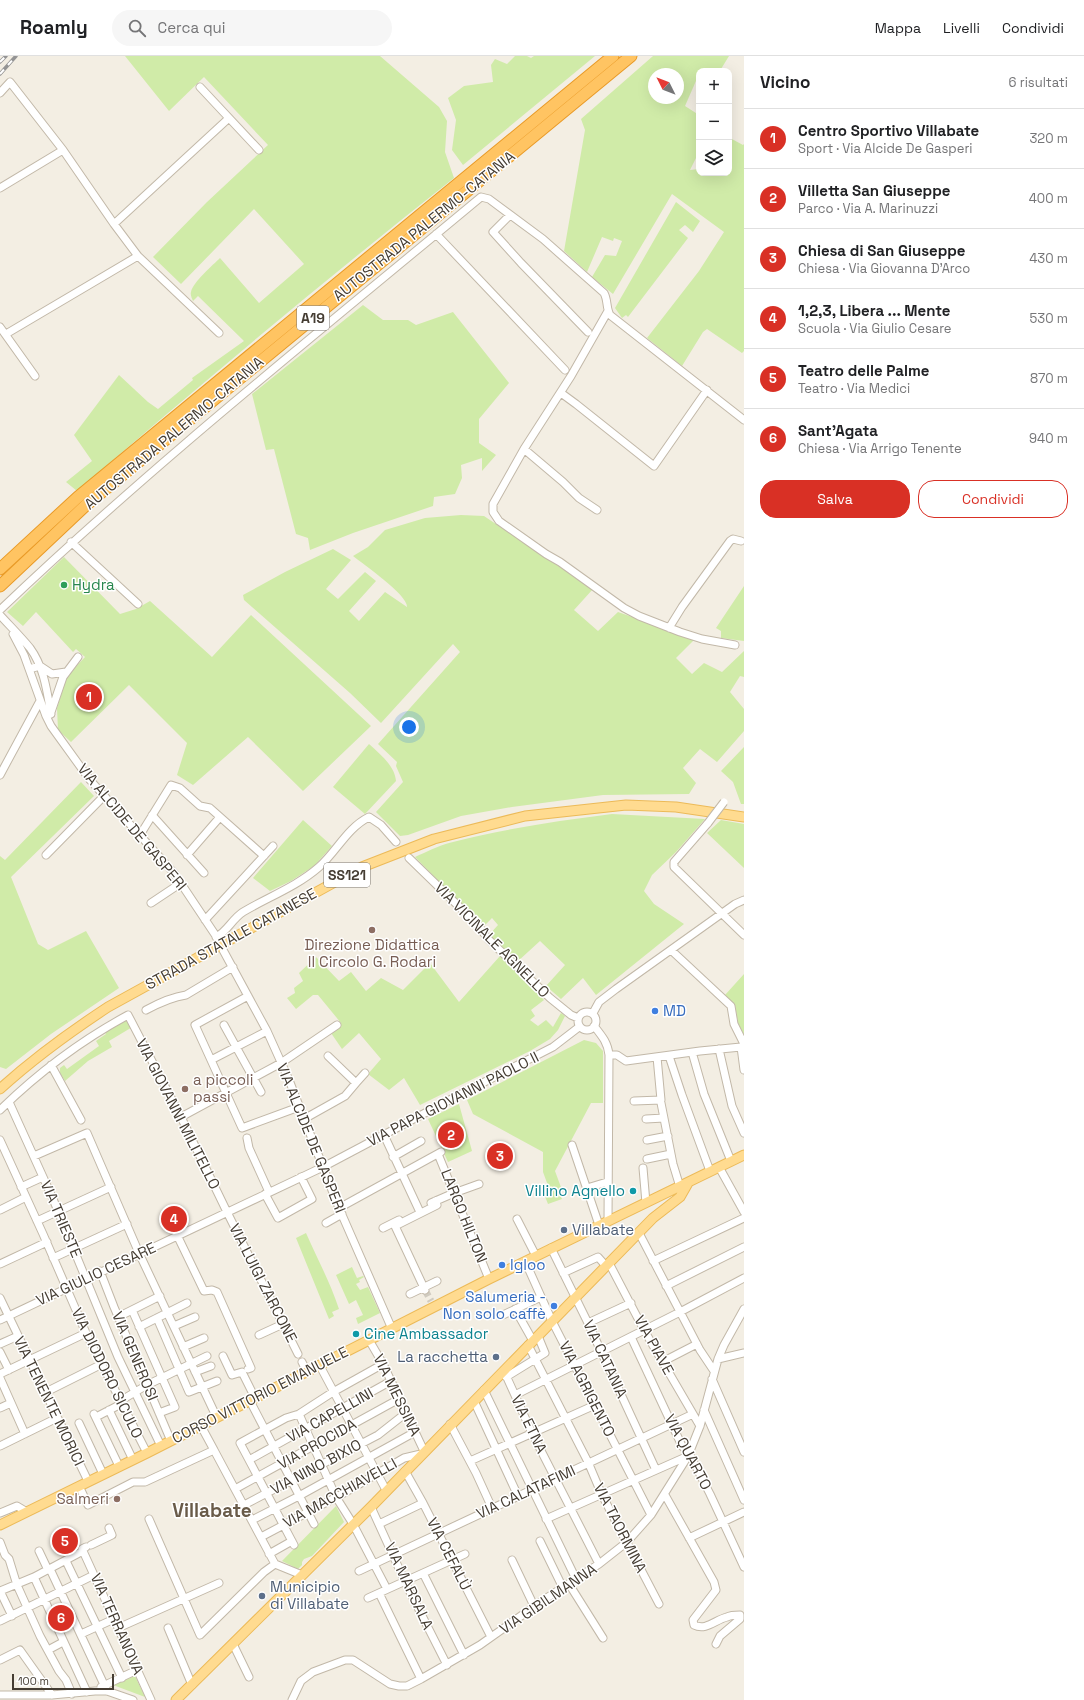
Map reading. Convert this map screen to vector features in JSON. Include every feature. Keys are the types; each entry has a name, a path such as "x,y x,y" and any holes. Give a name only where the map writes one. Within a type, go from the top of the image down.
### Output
{"highway":[{"name":"AUTOSTRADA PALERMO-CATANIA","path":"0,569 78,497 613,56"},
{"name":"AUTOSTRADA PALERMO-CATANIA","path":"0,586 86,505 631,56"}],"main road":[{"name":"STRADA STATALE CATANESE","path":"0,1089 29,1063 74,1029 108,1007 362,867 434,839 525,816 626,805 676,807 744,817"},
{"name":"CORSO VITTORIO EMANUELE","path":"0,1525 162,1446 320,1366 392,1329 433,1304 646,1204 744,1155"},
{"path":"176,1700 371,1507 484,1390 505,1374 533,1341 653,1218 680,1197 684,1185"},
{"path":"646,1204 653,1218"}],"street":[{"path":"0,93 10,82 63,150 138,256 219,334"},
{"path":"200,87 259,150"},
{"path":"114,224 229,118"},
{"path":"0,188 63,150"},
{"path":"0,610 72,542 149,474 481,196 489,199 543,238 604,293 607,299 608,311 610,315 744,420"},
{"path":"510,215 494,232 521,263 588,332"},
{"path":"436,234 565,370"},
{"path":"6,334 138,256"},
{"path":"608,311 561,393 524,449 493,504 493,512 499,521 624,608 669,628 702,639 734,645"},
{"path":"0,327 36,376"},
{"path":"561,393 654,466 707,390"},
{"path":"524,449 563,482 579,498 597,510"},
{"path":"669,628 682,607 730,541 733,539 741,540"},
{"path":"72,542 138,604"},
{"name":"VIA ALCIDE DE GASPERI","path":"2,618 31,649 40,666 46,686 48,715 51,726 90,780 174,873 217,938 222,934 230,922 242,912 279,894 310,874 321,865 349,832 360,822 369,817 381,825 396,842"},
{"name":"VIA ALCIDE DE GASPERI","path":"2,618 19,644 40,701 48,715"},
{"path":"48,715 66,672 78,656"},
{"path":"29,669 40,666 52,674 66,672"},
{"path":"36,689 46,686"},
{"path":"0,775 40,701"},
{"path":"140,835 171,785 180,788 200,806 210,808 264,856"},
{"path":"46,855 104,796"},
{"path":"724,802 674,862 674,866 744,935"},
{"path":"152,815 204,873"},
{"path":"187,855 220,817"},
{"path":"205,920 273,846"},
{"name":"VIA VICINALE AGNELLO","path":"409,858 478,924 488,939 550,998 571,1015 578,1018"},
{"path":"151,903 181,884"},
{"path":"593,1013 599,1002 616,989 744,900"},
{"name":"VIA ALCIDE DE GASPERI","path":"223,950 267,1031 304,1119 340,1211 392,1329"},
{"path":"671,950 731,1006 734,1024 743,1045 744,1070"},
{"path":"146,1010 161,1002 186,995 233,968"},
{"path":"248,996 195,1025 227,1092 242,1128 299,1107"},
{"path":"584,1012 593,1013 596,1020 594,1026 587,1030 579,1026 578,1018 584,1012"},
{"name":"VIA GIOVANNI MILITELLO","path":"51,1066 105,1028 128,1015 181,1116 227,1212"},
{"path":"181,1116 281,1063 337,1024"},
{"path":"224,1025 261,1092"},
{"name":"VIA PAPA GIOVANNI PAOLO II","path":"323,1167 553,1047 579,1026"},
{"path":"594,1026 604,1037 608,1046 609,1055 607,1182 604,1223"},
{"path":"211,1060 267,1031"},
{"path":"609,1055 617,1055 626,1061 743,1045"},
{"path":"719,1049 732,1106 744,1133"},
{"path":"692,1052 704,1094 732,1161"},
{"path":"328,1056 356,1084"},
{"path":"669,1056 682,1096 715,1169 744,1212"},
{"path":"634,1101 661,1100 657,1057"},
{"path":"0,1110 51,1066 81,1120"},
{"path":"304,1119 345,1096 365,1073"},
{"name":"VIA TRIESTE","path":"9,1102 59,1212 116,1350 162,1446"},
{"path":"661,1103 671,1154 684,1185"},
{"path":"646,1119 664,1118"},
{"path":"34,1156 87,1133 167,1313 217,1418"},
{"path":"384,1135 400,1173 419,1210"},
{"path":"647,1140 668,1136"},
{"path":"247,1138 249,1148 278,1218 312,1199 301,1177"},
{"name":"VIA DIODORO SICULO","path":"0,1140 47,1242 86,1333 147,1453"},
{"path":"393,1156 421,1141"},
{"path":"572,1145 587,1188 604,1223"},
{"name":"LARGO HILTON","path":"400,1173 440,1153 454,1193 489,1279"},
{"path":"647,1159 671,1154"},
{"name":"VIA GIULIO CESARE","path":"0,1320 323,1167"},
{"path":"643,1168 646,1204"},
{"path":"326,1223 340,1211 400,1173"},
{"path":"21,1187 43,1177"},
{"path":"587,1188 607,1182"},
{"path":"383,1228 435,1201 479,1184"},
{"path":"37,1221 111,1187"},
{"path":"0,1210 26,1197"},
{"path":"425,1289 395,1226 437,1206 435,1201"},
{"name":"VIA LUIGI ZARCONE","path":"227,1212 298,1354"},
{"path":"517,1218 536,1256"},
{"path":"653,1261 744,1218"},
{"path":"53,1258 127,1224"},
{"path":"638,1233 696,1344 714,1371"},
{"path":"178,1235 204,1291 217,1292 246,1370 252,1400 273,1447 314,1524"},
{"path":"0,1264 47,1242"},
{"path":"666,1286 744,1247"},
{"name":"VIA CATANIA","path":"551,1248 602,1352 656,1470"},
{"path":"563,1273 598,1257 607,1265"},
{"name":"VIA AGRIGENTO","path":"525,1261 552,1321 633,1481 652,1515"},
{"name":"VIA PIAVE","path":"607,1265 631,1303 644,1330 700,1426"},
{"name":"VIA GENEROSI","path":"100,1272 171,1441"},
{"path":"515,1395 575,1366 744,1278"},
{"path":"410,1294 425,1289 437,1281"},
{"path":"118,1317 160,1296"},
{"path":"503,1316 541,1297"},
{"name":"VIA TENENTE MORICI","path":"0,1298 44,1393 88,1481"},
{"path":"139,1327 187,1303"},
{"path":"588,1323 631,1303"},
{"path":"505,1374 545,1353 533,1341 515,1309"},
{"path":"132,1310 175,1407 159,1413"},
{"name":"VIA GIBILMANNA","path":"292,1700 301,1681 313,1672 345,1660 354,1660 390,1684 407,1686 464,1655 534,1606 599,1564 627,1542 652,1515 688,1455 700,1426 718,1359 724,1345 743,1315"},
{"path":"174,1326 195,1317"},
{"path":"157,1318 189,1392 217,1380"},
{"path":"259,1335 283,1324"},
{"path":"0,1374 86,1333"},
{"path":"0,1344 18,1336"},
{"name":"VIA QUARTO","path":"630,1337 682,1446 724,1523 744,1567"},
{"path":"183,1347 204,1338"},
{"name":"VIA MESSINA","path":"369,1340 383,1364 423,1452"},
{"name":"VIA TAORMINA","path":"533,1341 535,1359 588,1462 602,1495 659,1604"},
{"path":"662,1362 696,1344"},
{"path":"0,1352 9,1370"},
{"path":"718,1359 744,1353"},
{"path":"119,1466 95,1415 109,1410 147,1385 206,1356"},
{"path":"223,1356 232,1375 246,1370"},
{"name":"VIA LUIGI ZARCONE","path":"302,1362 307,1372"},
{"path":"44,1393 102,1364"},
{"path":"269,1554 293,1543 240,1443 286,1418 299,1414 333,1392 383,1364"},
{"path":"194,1372 211,1366"},
{"path":"320,1366 386,1490"},
{"name":"VIA ETNA","path":"505,1374 570,1510 599,1564"},
{"path":"0,1378 25,1434"},
{"path":"712,1379 744,1452"},
{"name":"VIA CAPELLINI","path":"248,1460 391,1381"},
{"path":"484,1390 576,1579"},
{"name":"VIA PROCIDA","path":"235,1489 399,1399"},
{"path":"474,1401 518,1496"},
{"path":"0,1408 11,1403"},
{"path":"470,1461 595,1405"},
{"path":"109,1410 133,1460"},
{"path":"704,1410 744,1500"},
{"name":"VIA NINO BIXIO","path":"244,1505 378,1434 406,1413"},
{"path":"299,1414 336,1497 353,1524 387,1589"},
{"name":"VIA CALATAFIMI","path":"359,1571 641,1437 693,1414"},
{"path":"0,1446 57,1418"},
{"path":"79,1423 103,1474"},
{"path":"450,1424 470,1461 492,1508"},
{"path":"201,1426 275,1564 302,1575"},
{"path":"252,1520 329,1480 415,1432"},
{"path":"79,1486 88,1505 133,1482 145,1482 214,1450"},
{"name":"VIA MACCHIAVELLI","path":"261,1537 336,1497 404,1458 423,1452"},
{"path":"546,1519 570,1510 688,1455"},
{"name":"VIA CEFALÙ","path":"405,1471 423,1503 491,1637"},
{"path":"665,1495 714,1582 716,1590 693,1620 694,1625 700,1628 710,1625 727,1616 740,1615 740,1619 720,1636 716,1644"},
{"path":"380,1524 423,1503"},
{"path":"0,1513 17,1506 27,1512"},
{"name":"VIA MARSALA","path":"371,1507 447,1665"},
{"path":"689,1538 724,1523 744,1512"},
{"path":"149,1519 200,1635 264,1572 275,1564"},
{"path":"12,1616 0,1591 49,1570 86,1548 112,1535 108,1528"},
{"path":"540,1541 566,1586 603,1638"},
{"path":"0,1542 5,1556 9,1559 17,1585 48,1650 59,1671 66,1680 72,1694"},
{"name":"VIA TERRANOVA","path":"86,1548 94,1575 151,1700"},
{"path":"39,1551 106,1688 133,1700"},
{"path":"368,1598 465,1554"},
{"path":"512,1560 534,1606"},
{"path":"66,1561 122,1678"},
{"path":"423,1573 464,1655"},
{"path":"0,1621 94,1575"},
{"path":"34,1577 86,1692"},
{"path":"118,1628 219,1583"},
{"path":"379,1593 421,1679"},
{"path":"80,1634 114,1619"},
{"path":"168,1628 192,1685"},
{"path":"48,1650 63,1642"},
{"path":"234,1644 249,1677"},
{"path":"0,1660 20,1650 52,1695"},
{"path":"0,1695 52,1695 86,1692 106,1688 137,1670"}],"green space":[{"path":"125,56 380,56 439,107 447,121 445,152 454,178 264,332 77,491 66,482 92,461 74,435 119,375 148,402 158,409 193,380 192,378 244,341 198,296 193,301 191,292 195,283 208,269 220,258 259,303 304,264 254,209 181,284 153,257 207,202 268,145 204,77 169,111"},
{"path":"515,56 527,56 531,58 534,56 595,56 463,165 452,150 456,120 448,98 464,86 493,82 491,65 495,59 507,64"},
{"path":"653,56 729,56 722,68 696,68 696,81 685,106 696,113 696,158 690,170 696,169 696,176 732,176 732,139 743,145 744,144 744,351 742,353 707,329 703,332 682,366 647,338 699,271 724,232 672,194 613,294 592,277 605,255 616,256 622,241 614,238 613,241 602,237 587,272 564,251 585,130 581,119"},
{"path":"676,202 700,221 693,232 685,225 679,230 688,238 628,317 626,315 622,318 615,308"},
{"path":"363,305 383,320 408,320 416,325 453,312 509,383 479,419 479,443 496,455 482,471 482,458 461,465 462,478 455,494 434,497 433,506 353,533 310,550 308,538 296,534 274,449 266,450 252,394"},
{"path":"461,515 484,516 593,589 574,610 598,631 618,612 695,639 676,658 692,674 704,663 722,672 744,651 744,677 740,676 730,692 744,709 744,731 717,762 700,749 683,768 696,783 689,794 603,795 512,807 461,816 408,835 400,836 376,812 403,782 396,766 397,762 378,744 460,652 453,644 381,723 350,693 244,600 243,595 285,572 333,549 351,560 326,589 338,599 365,572 376,581 349,611 359,621 385,592 407,607 400,595 393,588 375,572 353,556 368,547 385,530 425,518"},
{"path":"64,557 120,614 136,609 150,601 212,657 251,615 371,726 303,791 248,737 193,785 177,775 187,743 129,685 71,742 58,730 57,708 67,676 85,657 76,649 73,652 36,612 23,626 7,612"},
{"path":"744,586 744,641 721,638 721,631 716,628"},
{"path":"369,744 390,765 396,781 365,814 333,787"},
{"path":"744,747 744,804 741,804 733,782 721,771"},
{"path":"81,782 94,796 11,877 38,944 48,950 86,931 119,988 51,1034 6,1069 0,1067 0,856 5,860"},
{"path":"612,814 705,819 676,852 652,875 644,891 654,904 684,924 596,995 583,978 561,999 546,986 565,965 540,941 517,962 489,935 498,925 492,918 485,925 449,892 415,857 445,844 469,838 550,823"},
{"path":"303,820 332,846 314,866 291,881 270,891 253,878"},
{"path":"721,820 744,824 744,868 707,833"},
{"path":"500,956 544,1000 531,1010 535,1016 530,1020 538,1026 546,1020 553,1027 561,1013 565,1016 558,1030 550,1039 530,1051 420,1105 404,1078 389,1090 368,1074 381,1059 359,1033 342,1049 331,1033 341,1023 318,995 313,995 296,1009 287,998 295,993 294,988 303,981 299,973 316,957 339,981 351,972 366,991 381,978 403,990 430,963 459,1002"},
{"path":"744,974 744,1035 738,1023 735,1005 725,995"},
{"path":"127,1019 134,1026 109,1041 112,1047 88,1061 65,1081 60,1073 60,1068 64,1065 67,1069 99,1046 96,1041 106,1034 105,1032"},
{"path":"584,1040 596,1043 603,1051 603,1103 591,1103 555,1171 562,1190 559,1192 562,1199 548,1204 544,1194 550,1191 543,1172 543,1152 473,1114 467,1100"},
{"path":"459,1104 472,1151 448,1162 428,1119"},
{"path":"306,1233 328,1280 339,1309 332,1312 334,1316 329,1319 296,1238"},
{"path":"352,1267 357,1278 364,1277 356,1284 360,1290 368,1287 380,1313 358,1324 356,1318 363,1315 356,1300 349,1304 336,1275"},
{"path":"336,1506 344,1522 312,1556 304,1559 302,1565 298,1569 282,1561"},
{"path":"135,1676 145,1697 113,1685"}],"tunnel":[{"path":"425,1290 431,1301"}],"railway":[{"path":"0,62 6,56"},
{"path":"0,74 16,56"}],"place":[{"name":"Hydra","path":"64,585"},
{"name":"Centro Sportivo Villabate","path":"89,697"},
{"name":"Direzione Didattica II Circolo G. Rodari","path":"372,930"},
{"name":"MD","path":"655,1011"},
{"name":"a piccoli passi","path":"185,1089"},
{"name":"Villetta San Giuseppe","path":"451,1135"},
{"name":"Chiesa di San Giuseppe","path":"500,1156"},
{"name":"Villino Agnello","path":"633,1191"},
{"name":"1,2,3, Libera ... Mente","path":"174,1219"},
{"name":"Villabate","path":"564,1230"},
{"name":"Igloo","path":"502,1265"},
{"name":"Salumeria - Non solo caffè","path":"554,1306"},
{"name":"Cine Ambassador","path":"356,1334"},
{"name":"La racchetta","path":"496,1357"},
{"name":"Salmeri","path":"117,1499"},
{"name":"Teatro delle Palme","path":"65,1541"},
{"name":"Municipio di Villabate","path":"262,1596"},
{"name":"Sant'Agata","path":"61,1618"}],"district":[{"name":"Villabate","path":"212,1510"}]}
